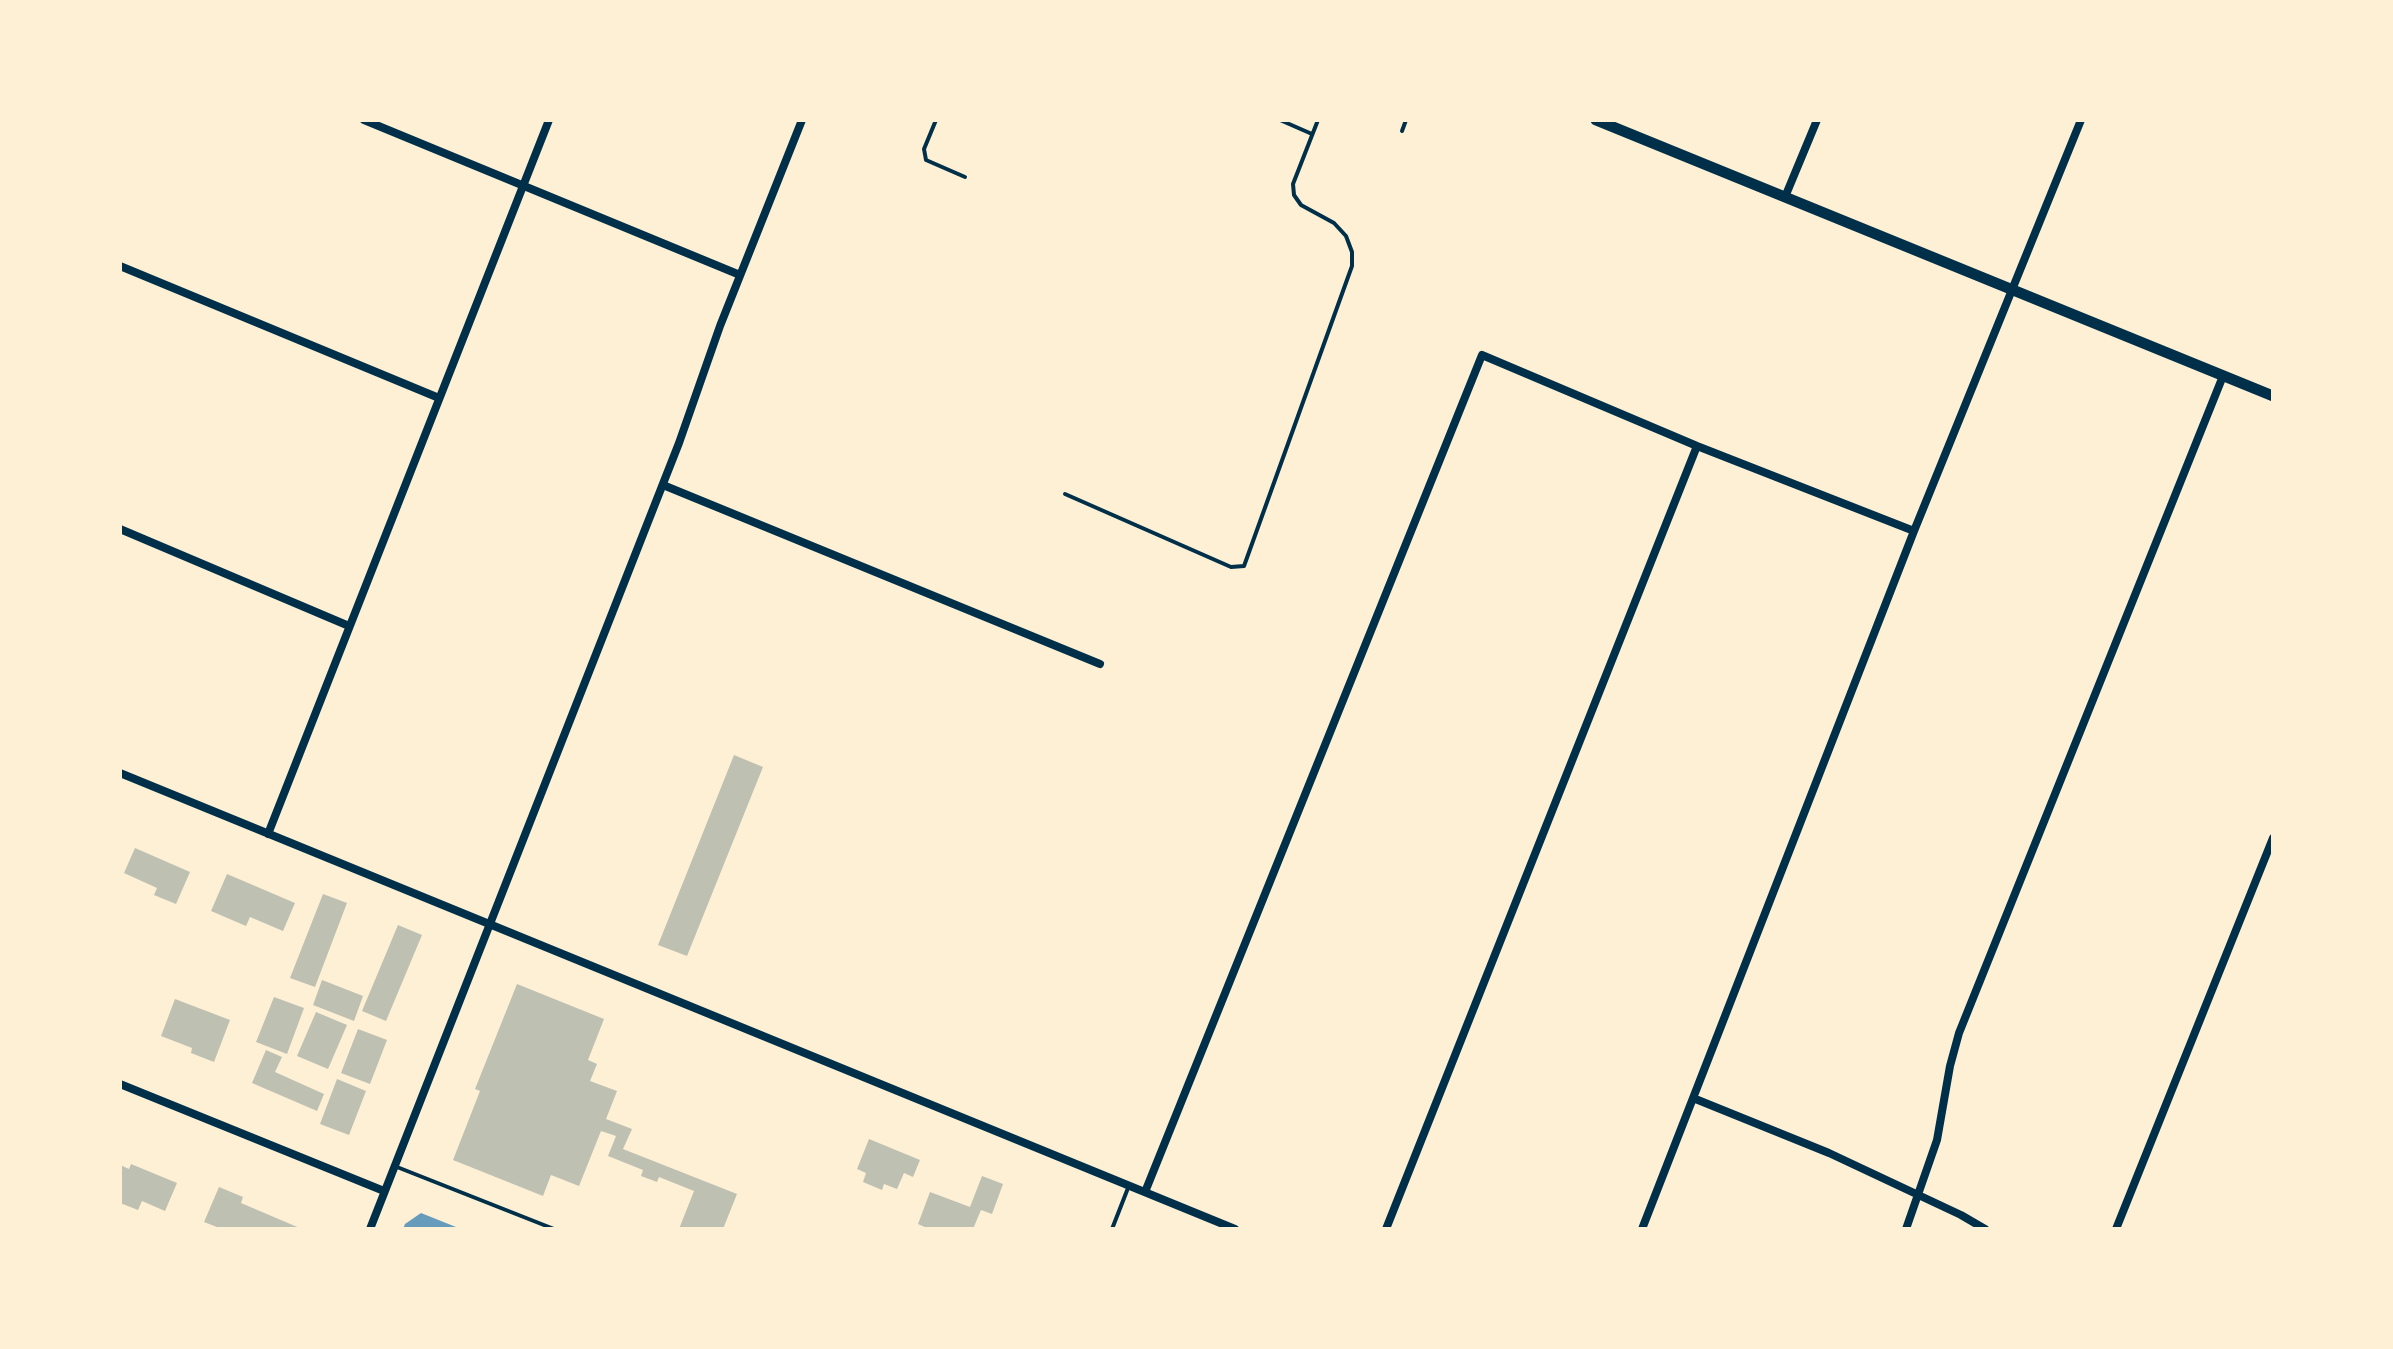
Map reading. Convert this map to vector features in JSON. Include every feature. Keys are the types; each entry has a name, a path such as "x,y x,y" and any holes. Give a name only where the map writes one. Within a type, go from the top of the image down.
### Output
{"street":[{"path":"364,120 740,275"},
{"path":"268,834 549,120"},
{"path":"370,1229 663,485 740,275 802,120"},
{"path":"1596,120 2273,396"},
{"path":"1785,197 1817,120"},
{"path":"1642,1229 1914,531 2081,120"},
{"path":"120,266 439,398"},
{"path":"1145,1192 1482,355 1697,446 1914,531"},
{"path":"1906,1229 1937,1140 1959,1033 2223,376"},
{"path":"1386,1229 1697,446"},
{"path":"663,485 1100,664"},
{"path":"120,529 349,626"},
{"path":"120,773 1235,1229"},
{"path":"2116,1229 2273,838"},
{"path":"120,1084 384,1191"},
{"path":"1693,1098 1829,1153 1985,1229"}],"lane":[{"path":"936,120 924,149 926,160 965,177"},
{"path":"1280,120 1312,134"},
{"path":"1065,494 1231,567 1244,566 1352,266 1352,252 1346,236 1334,223 1301,205 1294,195 1293,184 1318,120"},
{"path":"1402,131 1406,120"},
{"path":"395,1166 554,1229"},
{"path":"1112,1229 1129,1186"}],"water":[{"path":"421,1213 461,1229 403,1229 405,1224"}],"building":[{"path":"734,755 763,767 687,956 658,945"},
{"path":"135,848 190,872 176,904 154,895 157,888 124,873"},
{"path":"227,874 295,903 283,931 250,917 246,926 211,911"},
{"path":"323,894 347,903 315,987 290,978"},
{"path":"398,925 422,935 386,1021 362,1011"},
{"path":"322,980 363,996 354,1021 313,1005"},
{"path":"517,984 604,1019 588,1060 597,1064 590,1081 617,1091 606,1119 632,1129 623,1149 737,1194 723,1229 679,1229 694,1191 659,1177 657,1182 641,1176 643,1170 608,1156 616,1136 601,1131 579,1186 551,1175 543,1196 453,1160 480,1091 475,1089"},
{"path":"274,997 304,1008 287,1054 256,1042"},
{"path":"175,999 230,1020 214,1062 191,1053 192,1048 161,1036"},
{"path":"316,1012 347,1025 328,1069 297,1056"},
{"path":"358,1029 387,1040 370,1084 341,1073"},
{"path":"266,1050 282,1057 275,1072 324,1094 317,1111 252,1083"},
{"path":"337,1079 366,1091 349,1135 320,1124"},
{"path":"869,1139 920,1160 913,1177 904,1173 897,1189 884,1184 882,1190 863,1182 866,1173 857,1169"},
{"path":"131,1164 177,1183 165,1211 142,1201 138,1210 120,1203 120,1165 129,1169"},
{"path":"982,1176 1003,1184 992,1214 981,1210 973,1229 929,1229 918,1224 930,1192 970,1207"},
{"path":"219,1187 243,1197 241,1203 302,1229 222,1229 204,1222"}]}
